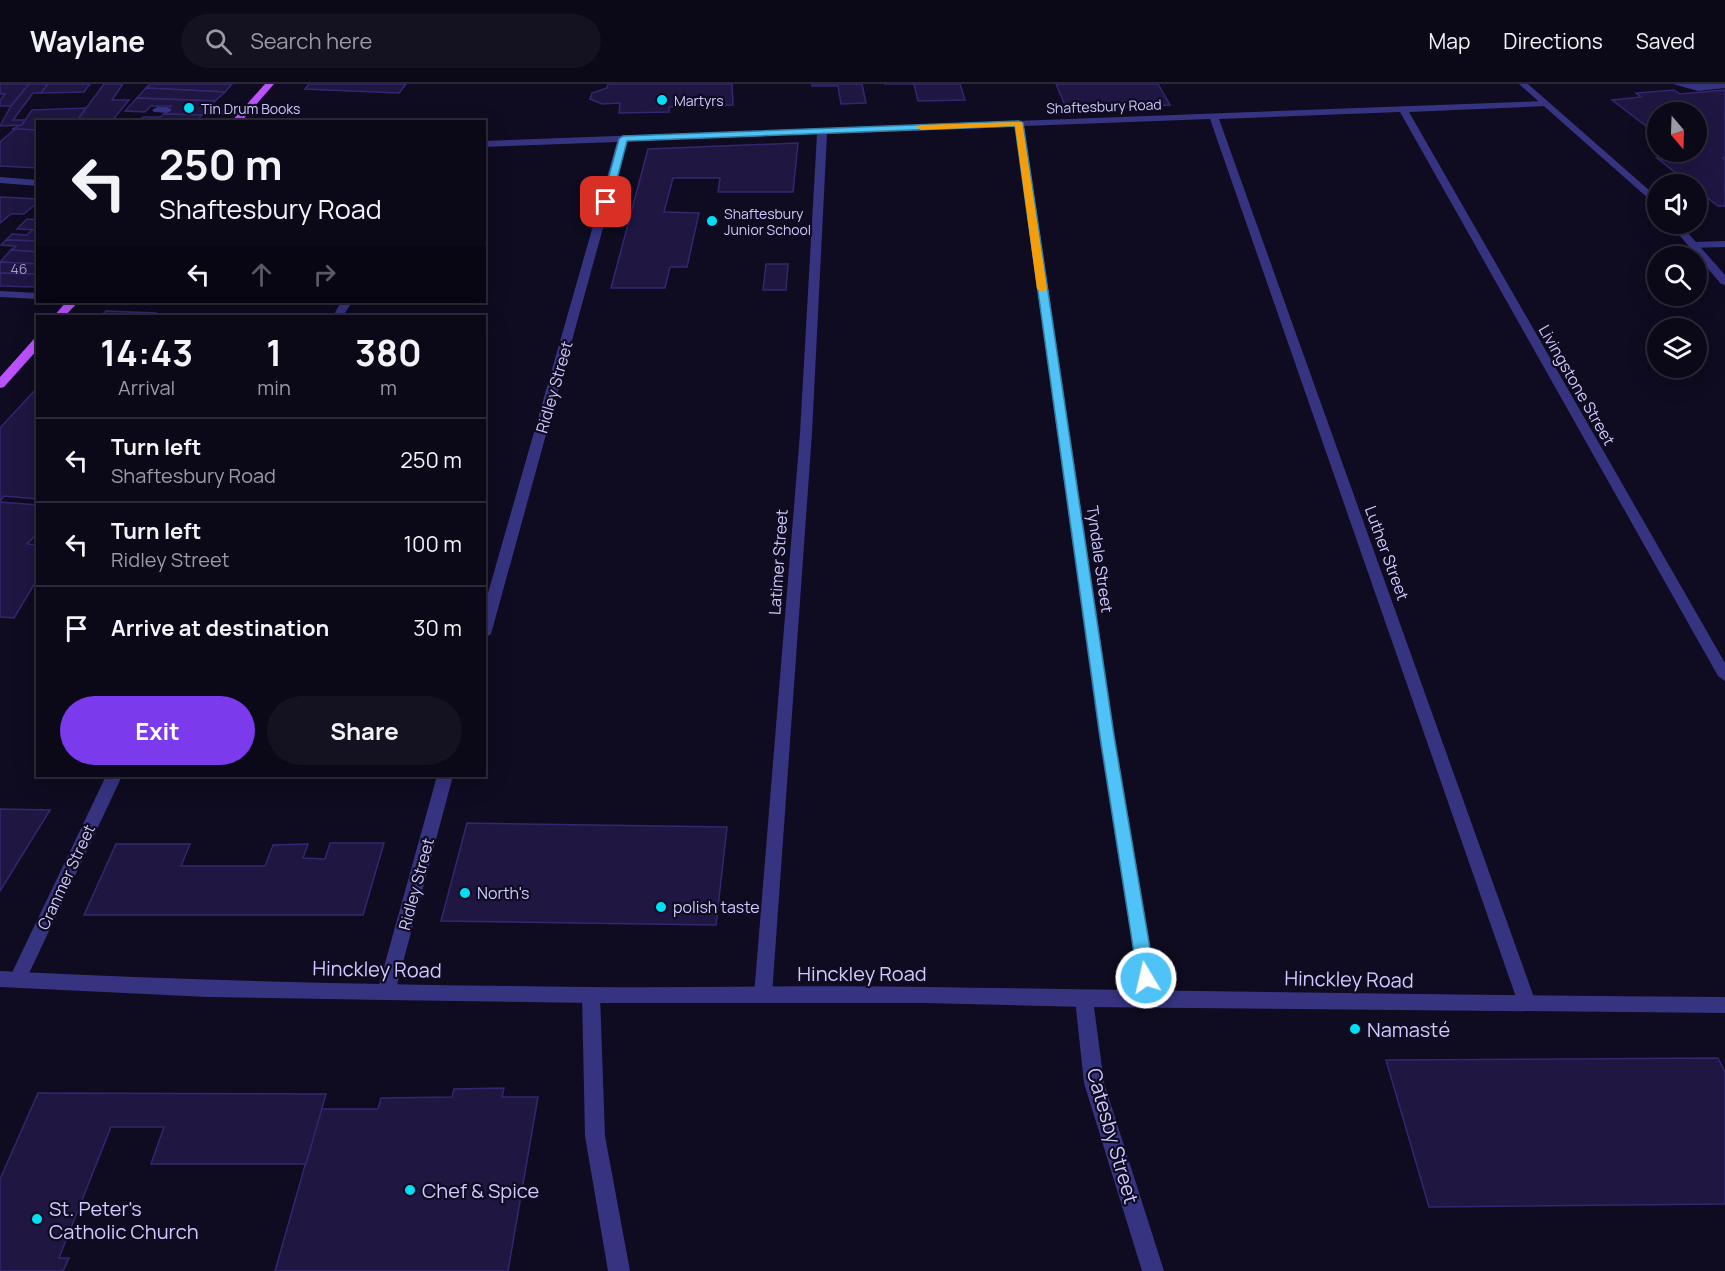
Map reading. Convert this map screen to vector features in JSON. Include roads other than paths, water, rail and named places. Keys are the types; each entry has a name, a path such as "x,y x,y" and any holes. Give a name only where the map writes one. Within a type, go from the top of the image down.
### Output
{"main road":[{"path":"237,120 270,84"},
{"path":"60,315 71,303"},
{"path":"0,384 36,343"}],"street":[{"path":"1523,84 1647,194"},
{"path":"1677,84 1698,88 1725,85"},
{"name":"Shaftesbury Road","path":"486,144 1545,104"},
{"name":"Livingstone Street","path":"1403,109 1725,676"},
{"path":"205,112 243,113"},
{"name":"Luther Street","path":"1213,115 1527,1003"},
{"name":"Tyndale Street","path":"1019,123 1105,725 1150,999"},
{"name":"Latimer Street","path":"764,995 806,433 822,131"},
{"name":"Ridley Street","path":"486,627 623,139"},
{"path":"0,180 36,183"},
{"path":"1684,234 1725,282"},
{"path":"1694,245 1725,244"},
{"path":"0,294 36,296"},
{"name":"Cranmer Street","path":"9,979 113,777"},
{"name":"Ridley Street","path":"386,992 445,777"},
{"name":"Hinckley Road","path":"9,979 208,989 386,992 591,995 925,995 1084,999 1725,1005"},
{"path":"591,995 595,1136 619,1271"},
{"name":"Catesby Street","path":"1084,999 1094,1083 1153,1271"}],"place":[{"name":"Martyrs","path":"662,100"},
{"name":"Tin Drum Books","path":"189,108"},
{"name":"Shaftesbury Junior School","path":"712,221"},
{"name":"North's","path":"465,893"},
{"name":"polish taste","path":"661,907"},
{"name":"Namasté","path":"1355,1029"},
{"name":"Chef & Spice","path":"410,1190"},
{"name":"St. Peter's Catholic Church","path":"37,1219"}]}
